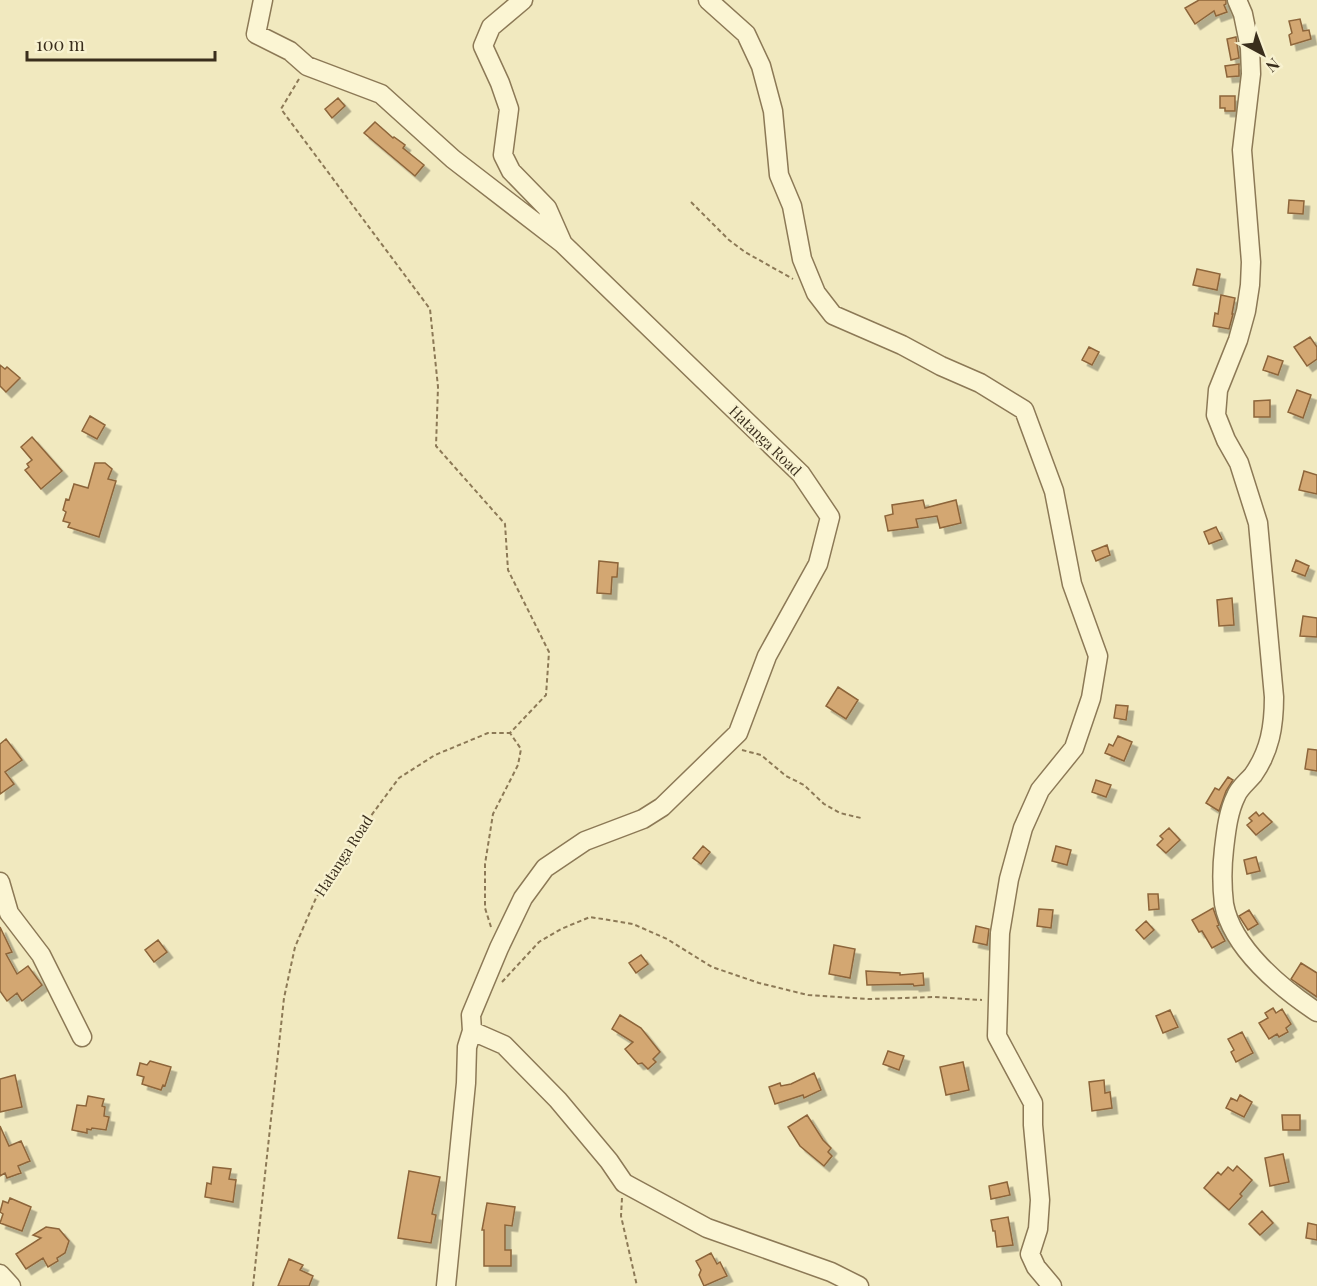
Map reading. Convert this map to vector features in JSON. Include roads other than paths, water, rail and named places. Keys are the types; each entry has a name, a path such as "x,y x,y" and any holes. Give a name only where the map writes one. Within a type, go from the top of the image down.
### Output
{"street":[{"name":"Hatanga Road","path":"263,0 256,34 290,51 307,66 381,94 453,159 562,243 801,474 830,517 818,564 767,656 738,733 662,807 644,819 585,841 544,868 523,898 471,1015 472,1031 467,1047 466,1083 446,1286"},
{"path":"523,0 491,27 483,46 509,109 503,155 511,171 547,208 562,243"},
{"path":"708,0 746,34 760,66 773,111 779,175 792,206 802,259 816,293 833,315 980,383 1024,410 1054,491 1072,584 1098,656 1091,698 1074,748 1040,790 1023,828 1009,879 999,933 997,1002 997,1035 1034,1103 1035,1158 1040,1200 1038,1229 1030,1254 1036,1267 1052,1286"},
{"path":"1238,0 1250,48 1251,74 1242,150 1251,262 1250,285 1238,340 1218,390 1216,415 1239,463 1258,523 1274,698 1274,724 1267,752 1236,795 1227,826 1223,859 1224,904 1233,928 1267,974 1291,995 1317,1012"},
{"path":"0,882 9,913 41,955 82,1037"},
{"path":"472,1031 504,1045 558,1100 609,1161 624,1183 707,1228 831,1272 859,1286"},
{"path":"0,1274 11,1286"}]}
